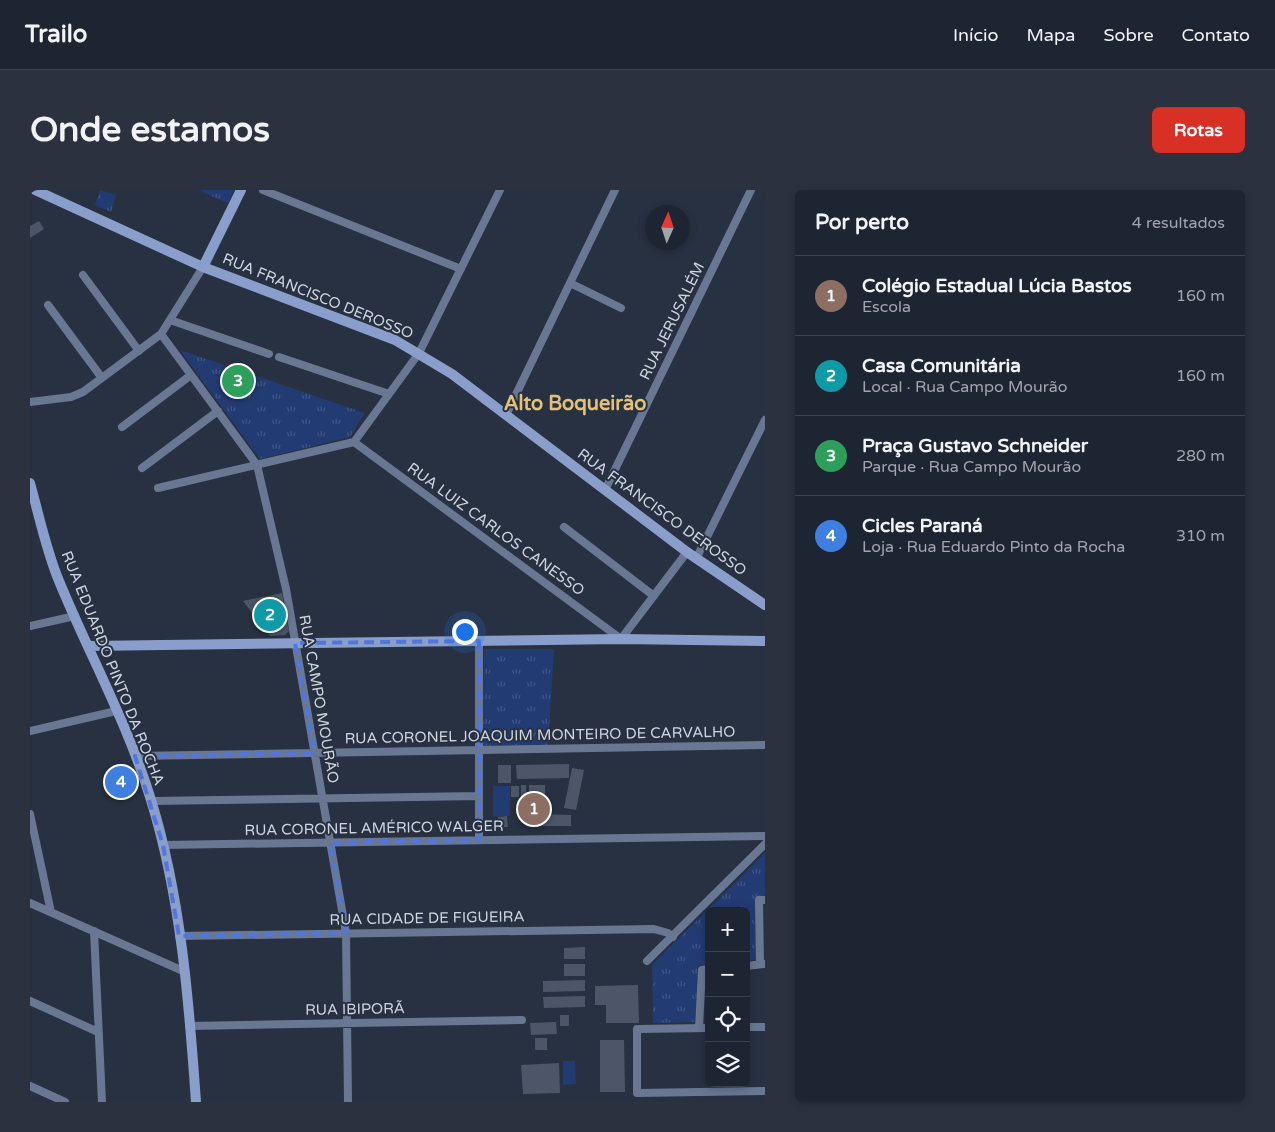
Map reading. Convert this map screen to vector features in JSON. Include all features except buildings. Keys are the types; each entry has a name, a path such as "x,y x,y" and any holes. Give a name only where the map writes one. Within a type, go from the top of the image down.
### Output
{"street":[{"name":"RUA FRANCISCO DEROSSO","path":"35,190 203,267 395,340 419,353 506,415 696,559 765,605"},
{"path":"30,402 71,397 83,392 161,334 203,267 242,190"},
{"path":"263,190 461,269"},
{"path":"158,488 354,442 419,353 499,190"},
{"path":"506,415 615,190"},
{"name":"RUA JERUSALÉM","path":"605,490 751,190"},
{"path":"83,275 139,350"},
{"path":"570,283 621,308"},
{"path":"48,305 102,378"},
{"path":"170,320 269,354"},
{"name":"RUA CAMPO MOURÃO","path":"161,334 257,465 286,589 346,933 348,1102"},
{"path":"279,357 389,394"},
{"path":"122,427 191,375"},
{"path":"142,468 218,412"},
{"path":"696,559 765,420"},
{"name":"RUA LUIZ CARLOS CANESSO","path":"354,442 621,639"},
{"name":"RUA EDUARDO PINTO DA ROCHA","path":"30,483 34,516 55,570 135,756 151,801 163,845 179,936 196,1102"},
{"path":"564,527 654,596"},
{"path":"621,639 687,552"},
{"path":"30,626 75,616"},
{"path":"88,646 621,639 765,641"},
{"path":"479,641 477,750 479,840"},
{"path":"30,731 116,711"},
{"name":"RUA CORONEL JOAQUIM MONTEIRO DE CARVALHO","path":"135,756 765,745"},
{"path":"151,801 478,796"},
{"path":"30,814 51,912"},
{"name":"RUA CORONEL AMÉRICO WALGER","path":"163,845 765,836"},
{"path":"647,961 673,938 765,844"},
{"path":"750,966 763,964 762,900"},
{"path":"30,903 183,971"},
{"name":"RUA CIDADE DE FIGUEIRA","path":"179,936 654,929 668,933 673,938"},
{"path":"94,931 102,1102"},
{"path":"700,1028 705,970"},
{"path":"30,1001 98,1032"},
{"name":"RUA IBIPORÃ","path":"189,1026 522,1020"},
{"path":"750,1027 765,1027"},
{"path":"705,1028 636,1029 637,1092 765,1091"},
{"path":"30,1086 65,1102"}],"highlighted area":[{"path":"479,641 479,840 330,843 346,933 179,936 163,845 135,756 314,753 295,643"}],"green space":[{"path":"100,190 116,195 111,212 95,205"},
{"path":"198,190 234,190 228,203"},
{"path":"180,350 365,413 350,437 260,459"},
{"path":"484,649 554,649 548,746 483,746"},
{"path":"493,786 510,786 510,816 493,816"},
{"path":"765,853 765,897 756,898 756,960 750,961 750,907 711,907"},
{"path":"705,912 705,965 698,966 695,1022 653,1023 652,965"},
{"path":"563,1061 575,1061 576,1084 563,1085"}],"place":[{"name":"Praça Gustavo Schneider","path":"238,381"},
{"name":"Casa Comunitária","path":"270,615"},
{"name":"Cicles Paraná","path":"121,782"},
{"name":"Colégio Estadual Lúcia Bastos","path":"534,809"}],"district":[{"name":"Alto Boqueirão","path":"575,404"}]}
